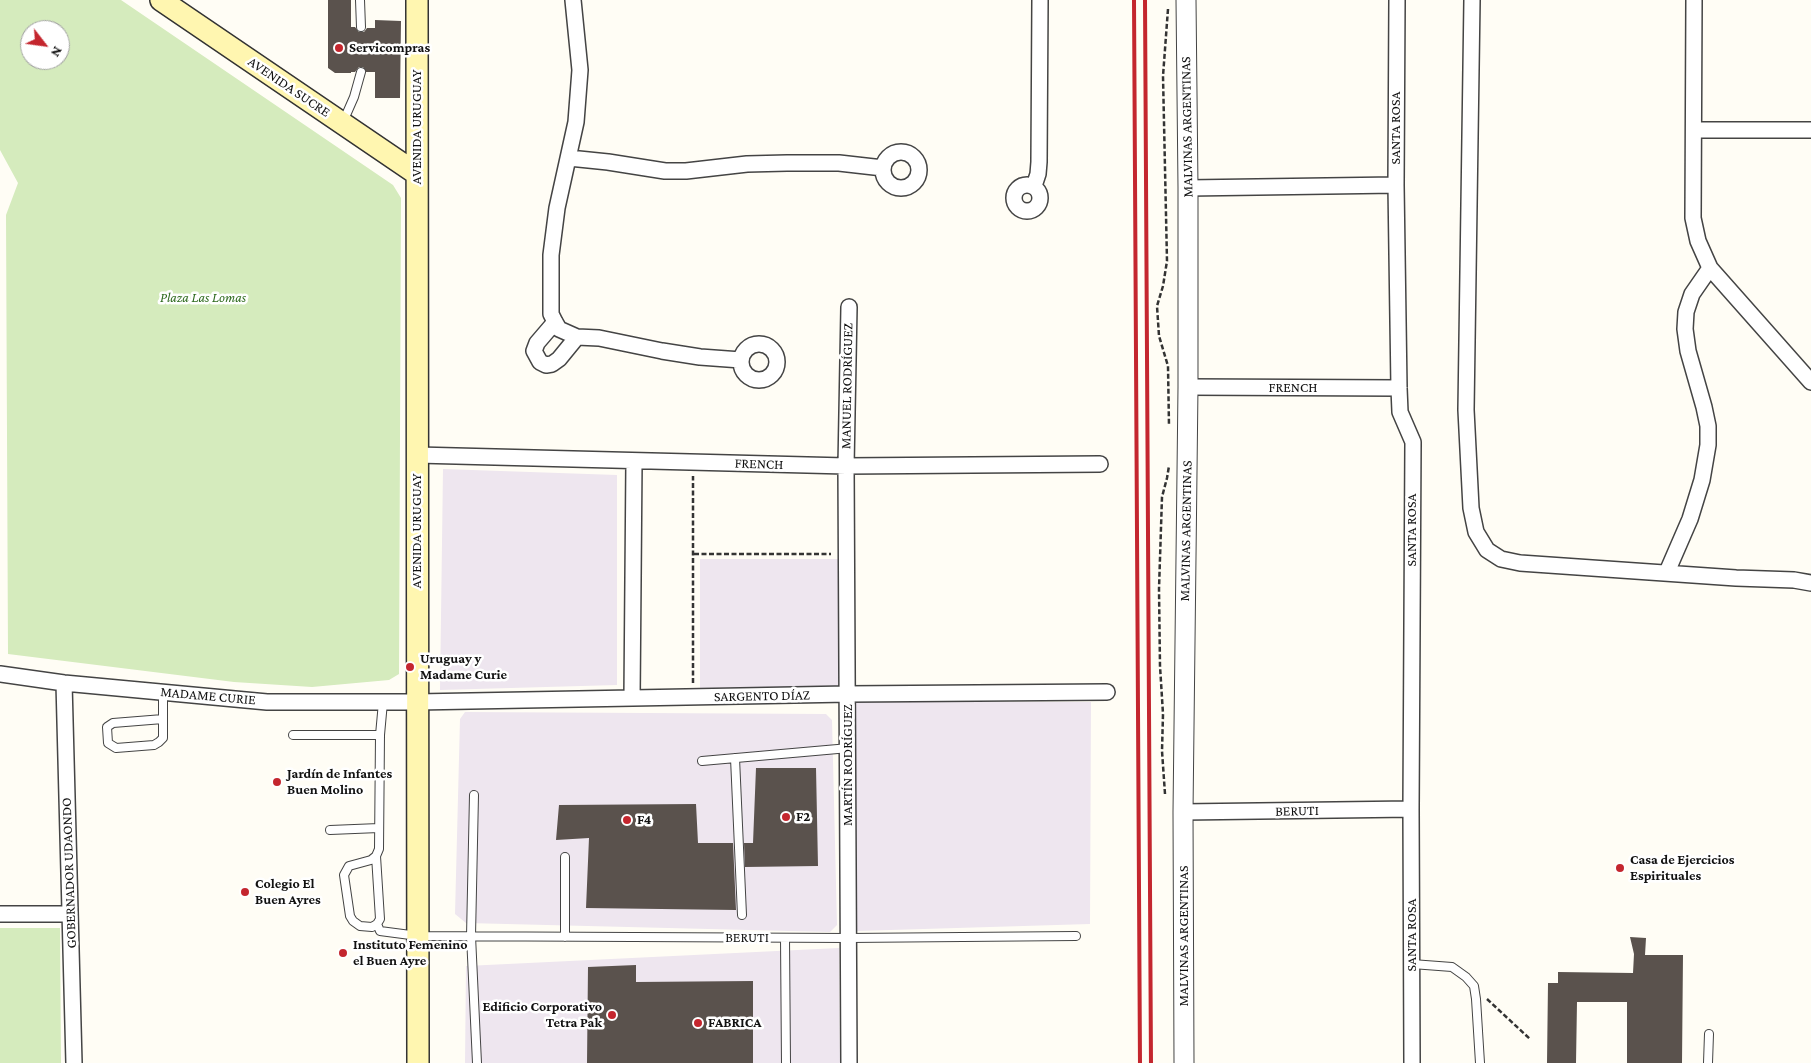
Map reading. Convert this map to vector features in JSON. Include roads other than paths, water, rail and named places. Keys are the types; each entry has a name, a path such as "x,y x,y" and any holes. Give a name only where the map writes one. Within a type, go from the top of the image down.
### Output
{"main road":[{"name":"AVENIDA SUCRE","path":"162,0 417,174"},
{"name":"AVENIDA URUGUAY","path":"417,0 418,1063"}],"street":[{"path":"573,0 580,70 576,122 557,208 551,255 551,314 559,329 577,336 599,338 700,357 741,360"},
{"path":"1034,186 1039,162 1040,0"},
{"name":"MALVINAS ARGENTINAS","path":"1184,1063 1188,387 1186,0"},
{"name":"SANTA ROSA","path":"1397,0 1396,185 1399,388 1400,412 1413,442 1412,1063"},
{"path":"1472,0 1466,410 1471,508 1476,532 1487,550 1501,559 1514,562 1811,582"},
{"path":"1694,0 1693,218 1698,241 1710,268 1811,382"},
{"path":"1694,130 1811,130"},
{"path":"569,158 672,171 747,164 787,163 839,163 883,168"},
{"path":"1188,188 1396,185"},
{"path":"1667,572 1692,511 1702,480 1708,446 1708,426 1688,351 1685,329 1686,312 1692,294 1710,268"},
{"name":"MANUEL RODRÍGUEZ","path":"846,466 848,307"},
{"path":"555,322 537,343 534,351 540,362 546,365 552,364 559,359 577,336"},
{"name":"FRENCH","path":"1188,387 1399,388"},
{"name":"FRENCH","path":"417,455 846,466 1100,464"},
{"path":"632,698 634,461"},
{"name":"MARTÍN RODRÍGUEZ","path":"846,466 850,1063"},
{"name":"MADAME CURIE","path":"0,674 64,683 266,702 418,702"},
{"name":"GOBERNADOR UDAONDO","path":"64,683 74,1063"},
{"name":"SARGENTO DÍAZ","path":"418,702 848,694 1107,692"},
{"name":"BERUTI","path":"1184,812 1411,809"},
{"path":"0,914 70,914"}],"lane":[{"path":"360,0 361,28"},
{"path":"342,124 354,97 361,72"},
{"path":"163,720 112,722 107,727 108,743 116,748 154,745 163,738 164,692"},
{"path":"376,856 371,860 349,866 344,875 350,916 360,926 372,927 378,924 380,919 376,856 379,849 380,735 383,702"},
{"path":"293,734 380,735"},
{"path":"702,761 848,748"},
{"path":"735,758 742,914"},
{"path":"474,795 472,936 477,1063"},
{"path":"330,830 379,828"},
{"path":"565,857 565,937"},
{"name":"BERUTI","path":"378,924 380,931 418,936 785,938 1076,936"},
{"path":"785,938 786,1063"},
{"path":"1412,964 1452,967 1466,977 1474,986 1480,1063"},
{"path":"1708,1063 1709,1034"}],"railway":[{"path":"1134,0 1140,1063"},
{"path":"1145,0 1151,1063"}],"place":[{"name":"Servicompras","path":"339,48"},
{"name":"Uruguay y Madame Curie","path":"410,667"},
{"name":"Jardín de Infantes Buen Molino","path":"277,782"},
{"name":"F2","path":"786,817"},
{"name":"F4","path":"627,820"},
{"name":"Casa de Ejercicios Espirituales","path":"1620,868"},
{"name":"Colegio El Buen Ayres","path":"245,892"},
{"name":"Instituto Femenino el Buen Ayre","path":"343,953"},
{"name":"Edificio Corporativo Tetra Pak","path":"612,1015"},
{"name":"FABRICA","path":"698,1023"}],"park label":[{"name":"Plaza Las Lomas","path":"203,298"}]}
